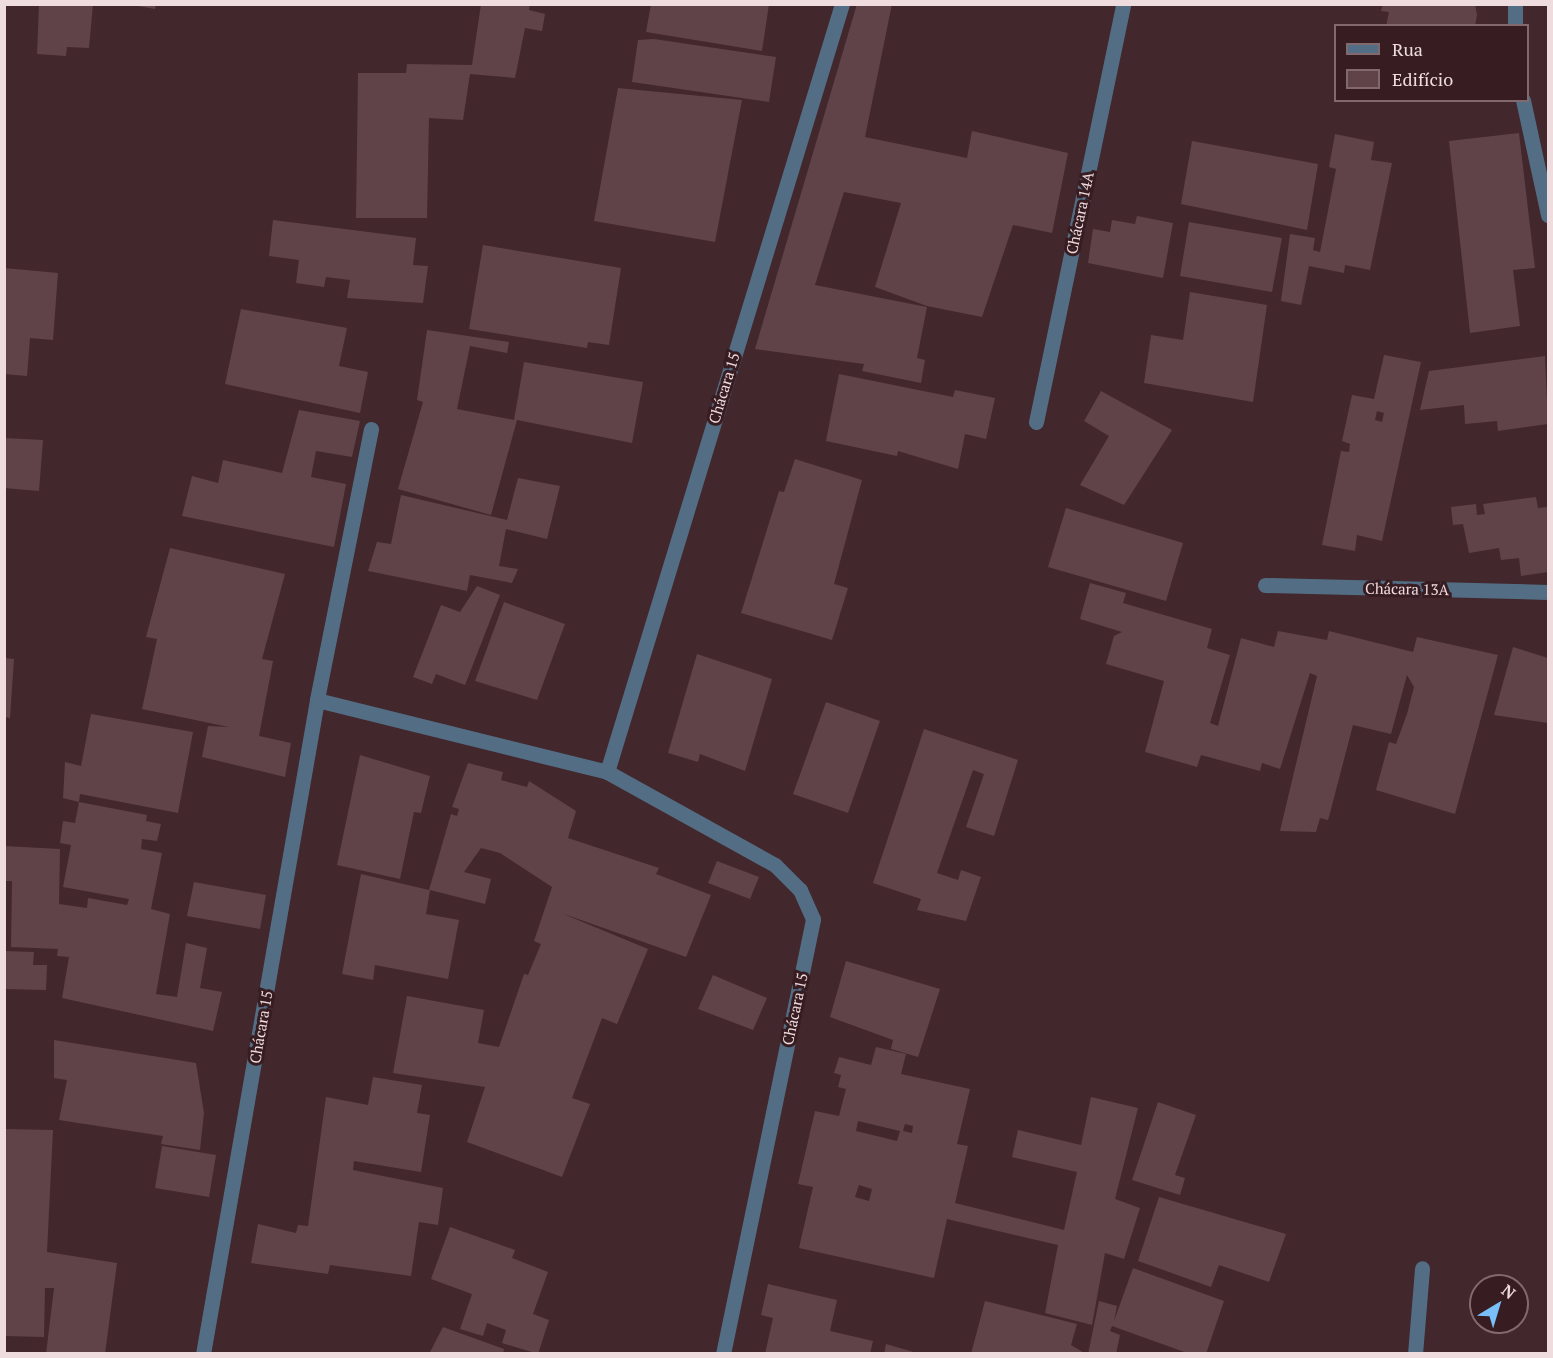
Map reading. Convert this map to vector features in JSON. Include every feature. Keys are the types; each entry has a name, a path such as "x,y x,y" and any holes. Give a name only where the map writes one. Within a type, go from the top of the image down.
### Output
{"street":[{"name":"Chácara 15","path":"607,772 842,4"},
{"name":"Chácara 14A","path":"1036,422 1124,4"},
{"path":"1515,4 1515,24"},
{"path":"1523,102 1548,215"},
{"name":"Chácara 15","path":"203,1353 317,700 371,429"},
{"name":"Chácara 13A","path":"1265,585 1548,592"},
{"name":"Chácara 15","path":"317,700 607,772 775,865 801,890 813,919 723,1353"},
{"path":"1415,1353 1422,1268"}],"building":[{"path":"39,4 93,4 89,48 67,47 66,56 37,54"},
{"path":"127,4 156,4 155,9"},
{"path":"481,4 530,4 529,10 545,14 542,31 525,28 515,78 470,74 463,120 429,118 427,218 356,218 358,73 406,73 407,64 472,65"},
{"path":"651,4 769,4 762,51 646,32"},
{"path":"857,4 892,4 865,137 967,158 972,131 1068,153 1052,233 1013,225 982,317 927,306 875,287 901,203 844,192 815,285 927,307 917,358 925,360 921,383 862,371 864,364 755,349"},
{"path":"1383,4 1475,4 1477,15 1475,24 1386,24 1389,12 1381,11"},
{"path":"654,39 776,57 769,102 632,82 638,40"},
{"path":"618,88 742,100 715,242 594,221"},
{"path":"1519,133 1535,268 1513,270 1520,326 1470,333 1449,141"},
{"path":"1335,134 1374,142 1371,160 1392,163 1370,270 1345,265 1344,273 1309,266 1301,305 1281,301 1290,234 1315,238 1313,250 1320,252 1336,169 1329,167"},
{"path":"1192,141 1318,164 1307,230 1181,204"},
{"path":"1137,216 1173,223 1163,278 1088,263 1093,229 1110,232 1112,220 1135,224"},
{"path":"273,220 416,238 413,265 428,266 423,303 347,298 350,280 326,277 324,287 296,283 299,260 269,256"},
{"path":"1189,222 1282,238 1272,292 1180,276"},
{"path":"483,245 621,268 609,345 588,342 587,348 469,329"},
{"path":"4,268 58,273 53,340 30,338 27,376 4,374"},
{"path":"1190,292 1267,305 1253,402 1144,383 1151,335 1183,340"},
{"path":"241,309 347,328 339,366 368,372 360,413 225,384"},
{"path":"427,330 509,342 507,353 470,346 457,409 514,420 524,362 643,382 632,443 517,420 491,515 398,489 423,402 417,400"},
{"path":"1384,355 1421,362 1382,541 1357,535 1355,551 1322,545 1341,451 1349,452 1350,444 1342,441 1352,395 1374,399","holes":["1377,411 1384,413 1382,422 1375,420"]},
{"path":"1545,356 1548,424 1498,431 1497,421 1465,424 1464,405 1420,410 1429,371"},
{"path":"839,374 953,397 955,390 995,398 986,439 965,434 958,469 898,451 897,456 826,441"},
{"path":"1101,391 1172,430 1124,505 1080,485 1109,436 1084,421"},
{"path":"299,410 360,421 352,457 316,451 311,477 346,484 334,547 182,516 192,476 218,483 223,460 282,473"},
{"path":"4,438 43,440 39,491 4,488"},
{"path":"795,459 862,480 834,584 848,588 832,640 741,613 779,491 784,492"},
{"path":"518,478 560,486 547,539 506,529 499,566 518,569 512,583 470,575 467,591 368,571 377,542 391,544 401,495 507,520"},
{"path":"1548,495 1548,572 1521,576 1519,558 1501,560 1499,548 1469,553 1463,524 1453,525 1451,507 1476,504 1477,515 1485,514 1483,504 1536,497 1538,508 1547,507"},
{"path":"1066,508 1183,543 1166,601 1048,567"},
{"path":"170,548 285,574 262,659 273,661 259,736 291,743 285,777 202,757 208,726 229,727 142,709 157,639 146,637"},
{"path":"1090,583 1126,593 1123,603 1212,629 1207,648 1230,655 1210,723 1218,726 1241,638 1274,647 1278,631 1327,640 1329,631 1413,652 1417,637 1498,655 1455,814 1376,790 1389,742 1396,744 1407,714 1414,687 1407,675 1391,734 1353,725 1328,820 1320,818 1316,832 1280,831 1317,676 1310,673 1280,769 1262,763 1260,771 1201,755 1197,767 1145,752 1164,681 1106,664 1114,636 1122,632 1080,619"},
{"path":"477,586 500,595 465,685 436,674 432,684 413,677 441,605 460,612"},
{"path":"504,602 565,624 537,700 475,681"},
{"path":"1513,647 1548,658 1548,723 1494,715"},
{"path":"697,654 772,679 745,771 700,754 698,762 668,753"},
{"path":"4,658 14,659 10,718 4,717"},
{"path":"826,702 880,721 848,813 793,794"},
{"path":"91,714 193,732 178,813 80,794 79,802 63,798 65,762 81,766"},
{"path":"924,729 1018,760 994,836 966,827 984,774 973,770 937,873 958,880 961,870 981,877 966,921 917,910 921,899 873,883"},
{"path":"360,755 430,776 421,813 414,812 400,879 337,865"},
{"path":"468,763 503,772 501,780 527,787 529,781 576,811 568,838 659,868 656,874 711,895 686,957 561,913 648,949 617,1024 602,1018 572,1098 590,1104 562,1177 467,1142 485,1087 393,1073 407,996 484,1010 478,1043 499,1047 524,974 528,975 541,944 534,941 552,887 500,853 481,848 464,872 491,879 485,904 430,890 426,914 459,920 448,979 375,965 373,980 342,974 361,874 429,890 451,814 457,816 459,809 452,807"},
{"path":"79,802 147,815 146,821 161,824 157,841 142,839 141,849 162,853 151,909 170,914 156,994 177,997 186,943 207,948 200,988 222,992 213,1031 62,998 69,957 57,956 58,949 11,947 12,881 4,881 4,846 60,849 59,904 87,908 88,898 127,905 129,899 63,887 71,845 60,843 63,821 75,823"},
{"path":"717,861 759,877 750,899 708,883"},
{"path":"194,882 266,895 260,929 187,916"},
{"path":"4,951 34,952 33,965 47,965 46,990 4,989"},
{"path":"846,961 940,989 918,1057 891,1049 893,1040 830,1017"},
{"path":"713,975 767,998 753,1030 698,1009"},
{"path":"54,1040 196,1063 204,1113 200,1150 161,1144 163,1136 59,1120 67,1080 54,1078"},
{"path":"876,1047 906,1054 901,1074 970,1089 957,1144 968,1146 955,1203 1064,1230 1077,1172 1012,1157 1018,1130 1081,1145 1091,1097 1138,1108 1115,1199 1140,1208 1124,1259 1105,1253 1092,1325 1045,1313 1058,1245 947,1219 934,1278 799,1248 813,1187 798,1184 815,1111 839,1116 846,1089 838,1087 841,1075 834,1073 839,1057 871,1065","holes":["858,1121 900,1131 897,1141 856,1131","905,1124 913,1126 912,1133 903,1131","859,1185 872,1189 869,1201 855,1197"]},
{"path":"373,1077 422,1085 417,1113 430,1115 421,1172 354,1161 353,1170 443,1188 438,1225 419,1222 411,1276 330,1265 328,1274 251,1263 258,1224 296,1233 298,1225 308,1226 326,1097 368,1105"},
{"path":"1158,1102 1196,1115 1175,1175 1185,1178 1180,1195 1132,1180"},
{"path":"4,1129 53,1130 47,1252 117,1263 105,1354 46,1354 54,1288 45,1288 44,1337 4,1336"},
{"path":"162,1146 216,1155 209,1197 155,1188"},
{"path":"1159,1197 1286,1234 1269,1282 1219,1265 1211,1287 1138,1261"},
{"path":"450,1227 515,1250 512,1258 548,1272 533,1314 549,1320 538,1354 502,1343 506,1330 487,1323 483,1336 460,1329 472,1294 431,1279"},
{"path":"1133,1268 1224,1301 1206,1354 1190,1354 1112,1326 1110,1331 1120,1335 1116,1354 1088,1354 1099,1301 1117,1306 1114,1321"},
{"path":"768,1284 837,1300 830,1331 873,1341 870,1354 765,1354 773,1318 761,1315"},
{"path":"985,1301 1077,1324 1071,1345 1086,1354 971,1354"},
{"path":"443,1327 504,1349 503,1354 429,1354"},
{"path":"886,1344 917,1353 884,1354"}]}
